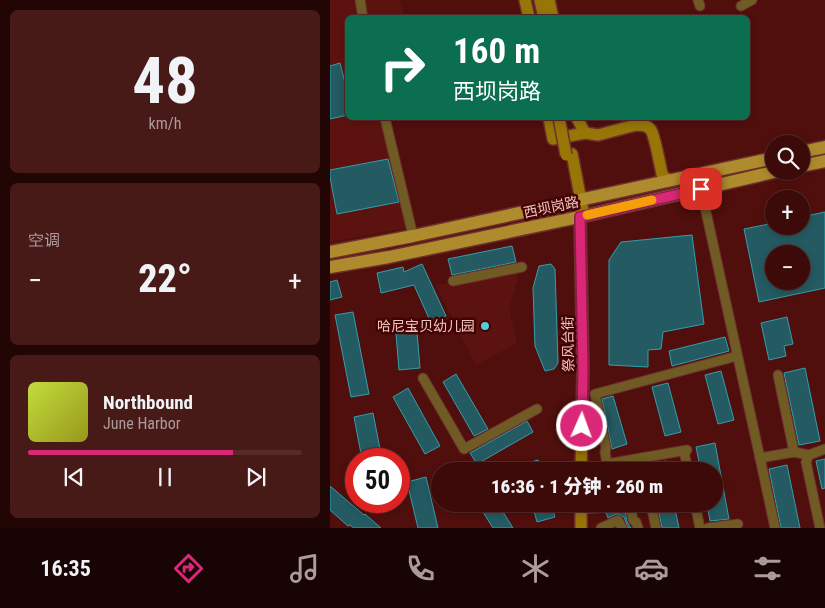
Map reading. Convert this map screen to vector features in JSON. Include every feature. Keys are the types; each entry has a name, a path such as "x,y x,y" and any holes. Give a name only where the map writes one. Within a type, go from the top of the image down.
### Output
{"main road":[{"path":"525,0 528,15"},
{"path":"535,0 538,15"},
{"path":"540,0 543,15"},
{"path":"549,0 552,15"},
{"path":"549,120 553,139 585,134 598,135 643,125 650,130 653,136 662,174 669,180"},
{"path":"560,120 569,155"},
{"path":"565,120 569,155"},
{"path":"578,120 585,134"},
{"path":"810,150 825,147"},
{"name":"祭风台街","path":"569,155 580,217 583,368 581,462"},
{"name":"西坝岗路","path":"330,252 765,160"},
{"path":"810,164 825,161"},
{"name":"西坝岗路","path":"330,267 389,257 580,217 765,174"},
{"path":"581,512 581,528"}],"street":[{"path":"360,0 362,15"},
{"path":"741,6 752,0"},
{"path":"384,120 412,236"},
{"path":"701,189 775,528"},
{"path":"453,281 522,267"},
{"path":"609,462 605,452 606,448 595,394 737,356"},
{"path":"778,375 794,452"},
{"path":"424,378 464,449 537,408"},
{"path":"760,458 794,452 809,455 825,449"},
{"path":"628,462 685,450 687,462"},
{"path":"809,455 806,462 820,528"},
{"path":"642,458 643,462"},
{"path":"632,512 633,520 638,528"},
{"path":"653,512 656,528"},
{"path":"697,512 700,528"},
{"path":"601,528 618,520 622,528"},
{"path":"708,528 738,524"}],"shaded area":[{"path":"330,0 400,0 404,15 345,15 345,120 384,120 394,157 400,158 416,226 330,242"},
{"name":"哈尼宝贝幼儿园","path":"516,269 517,280 509,309 517,343 476,365 436,285"}],"building":[{"path":"340,63 345,83 345,116 330,119 330,66"},
{"path":"388,159 399,202 337,214 330,170"},
{"path":"825,212 825,288 759,302 744,229 765,225 765,235 810,235 810,215"},
{"path":"692,235 704,324 663,332 661,349 648,350 648,367 609,365 609,260 621,242"},
{"path":"512,246 516,262 452,275 448,259"},
{"path":"422,264 446,316 431,323 414,285 381,293 377,273 403,267 404,272"},
{"path":"551,264 555,269 558,363 554,369 545,371 535,346 533,288 539,266"},
{"path":"337,280 342,297 330,300 330,282"},
{"path":"353,312 369,394 351,397 335,315"},
{"path":"787,317 793,344 784,346 786,356 769,360 761,323"},
{"path":"417,332 420,368 399,370 396,334"},
{"path":"725,337 729,351 672,366 669,351"},
{"path":"805,368 820,441 799,445 784,373"},
{"path":"721,371 734,420 718,424 705,375"},
{"path":"456,374 488,429 474,436 443,382"},
{"path":"668,383 681,432 665,436 652,387"},
{"path":"408,388 440,446 425,454 393,397"},
{"path":"613,396 627,444 612,449 602,399"},
{"path":"373,413 380,448 360,448 354,417"},
{"path":"527,421 533,432 480,462 476,462 470,453"},
{"path":"715,443 718,462 699,462 696,447"},
{"path":"825,459 825,488 822,489 816,461"},
{"path":"787,465 800,528 781,528 769,469"},
{"path":"426,477 431,498 431,512 434,512 438,528 418,528 410,495 410,481"},
{"path":"330,486 345,499 345,513 365,514 381,528 354,528 350,525 348,526 330,510"},
{"path":"723,486 729,519 710,521 708,512 723,512"},
{"path":"483,512 503,512 513,528 493,528"},
{"path":"534,512 553,512 555,517 537,522"},
{"path":"606,512 625,512 627,522 631,528 628,528 624,517 621,515 616,514 608,518"},
{"path":"659,512 676,512 679,528 662,528"}],"slow traffic":[{"path":"587,215 652,200"}],"place":[{"name":"哈尼宝贝幼儿园","path":"485,326"}],"route":[{"path":"582,426 583,368 580,217 701,189"}]}
